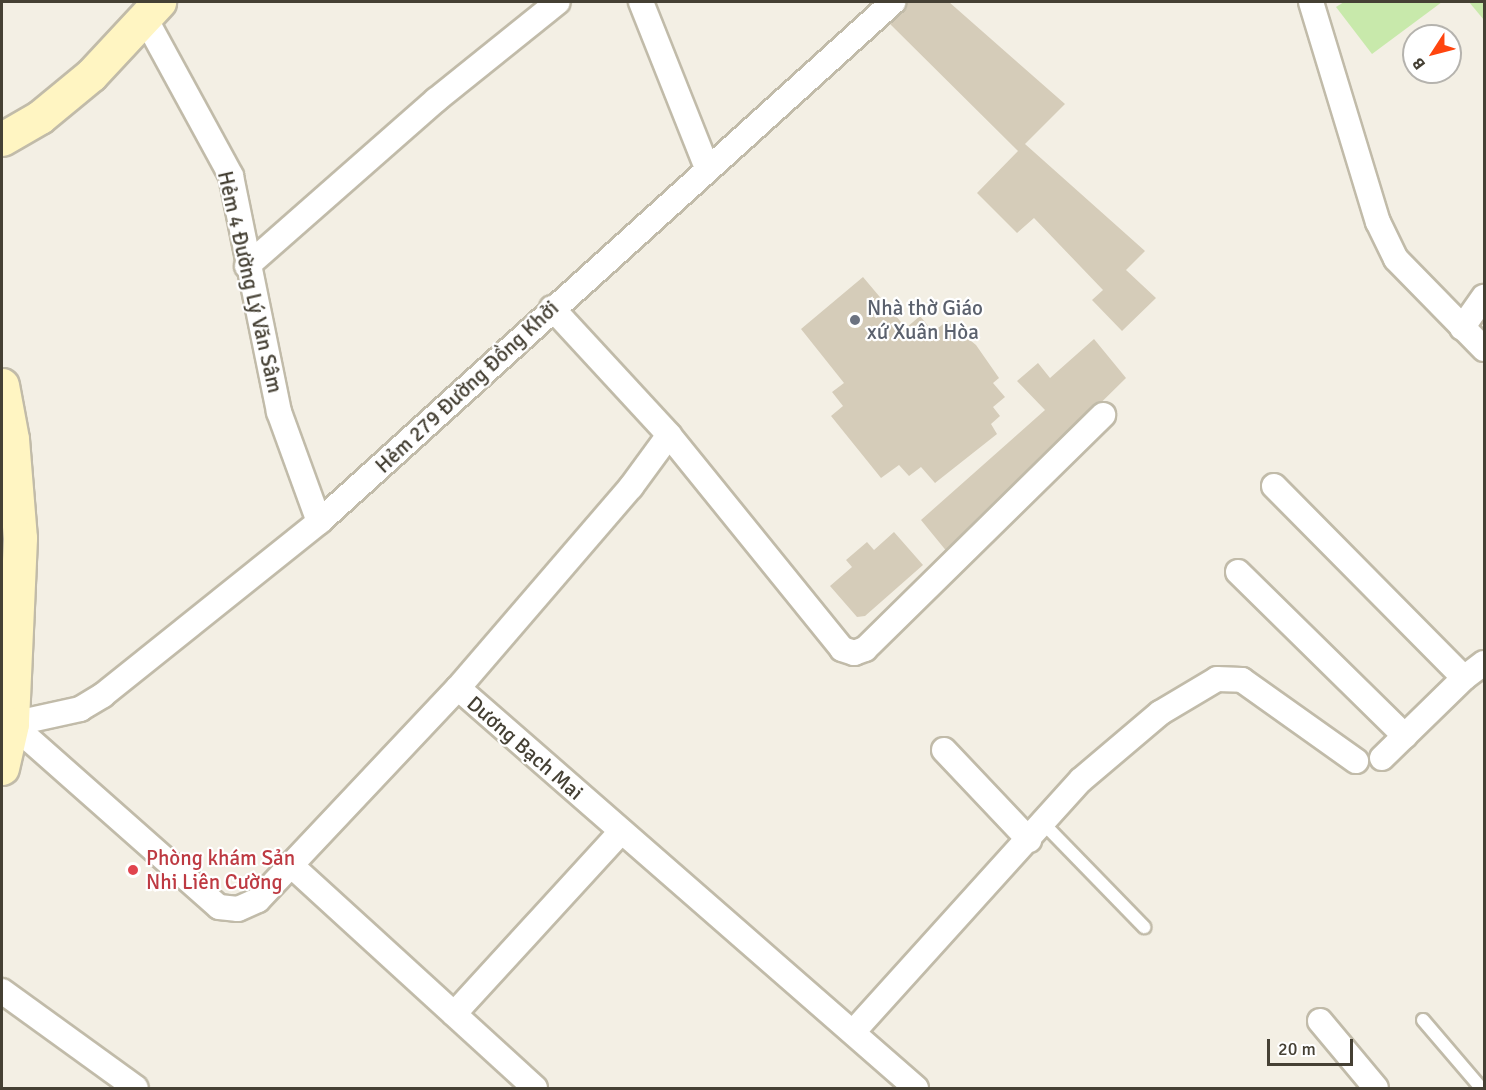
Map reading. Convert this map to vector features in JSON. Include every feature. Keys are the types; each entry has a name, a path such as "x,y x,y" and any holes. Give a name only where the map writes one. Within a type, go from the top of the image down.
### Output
{"main road":[{"path":"2,139 63,100 152,10"},
{"path":"2,385 12,439 20,538 12,724 2,768"}],"street":[{"path":"247,266 436,100 558,2"},
{"path":"641,2 707,168"},
{"name":"Hẻm 279 Đường Đồng Khởi","path":"12,724 80,709 103,695 319,522 552,308 893,2"},
{"path":"1311,2 1378,222 1396,259 1485,349"},
{"name":"Hẻm 4 Đường Lý Văn Sâm","path":"152,10 231,176 247,266 279,412 319,522"},
{"path":"1462,328 1485,297"},
{"path":"552,308 669,435 842,650 854,653 865,649 1103,415"},
{"path":"458,688 631,487 669,435"},
{"path":"1274,486 1464,678"},
{"path":"1238,572 1405,736"},
{"path":"1382,758 1464,678 1485,663"},
{"path":"854,1031 1081,780 1119,744 1160,713 1216,679 1242,680 1356,761"},
{"name":"Dương Bạch Mai","path":"12,724 219,907 238,909 258,900 292,866 458,688 621,832 854,1031 916,1089"},
{"path":"944,750 1036,832"},
{"path":"454,1014 621,832"},
{"path":"292,866 535,1089"},
{"path":"2,992 136,1089"},
{"path":"1320,1021 1376,1089"}],"lane":[{"path":"1036,832 1144,927"},
{"path":"1423,1020 1481,1089"}],"green space":[{"path":"1344,2 1442,2 1412,24 1402,24 1402,32 1372,54 1336,7"},
{"path":"1469,2 1484,2 1484,20"}],"building":[{"path":"908,2 949,2 1065,104 1025,144 1145,251 1126,270 1156,298 1122,331 1092,300 1103,290 1034,218 1017,233 977,193 1018,151 887,21"},
{"path":"863,277 906,328 920,316 933,332 947,321 976,345 999,378 993,383 1005,397 993,407 1000,416 991,424 997,434 935,483 921,467 909,476 899,465 881,478 831,416 843,406 832,392 844,383 801,329"},
{"path":"1094,339 1126,378 948,553 921,520 1045,410 1017,381 1038,363 1050,378"},
{"path":"894,532 923,565 865,616 857,617 830,586 852,567 846,560 867,542 874,550"}],"place":[{"name":"Nhà thờ Giáo xứ Xuân Hòa","path":"855,320"},
{"name":"Phòng khám Sản Nhi Liên Cường","path":"133,870"}]}
